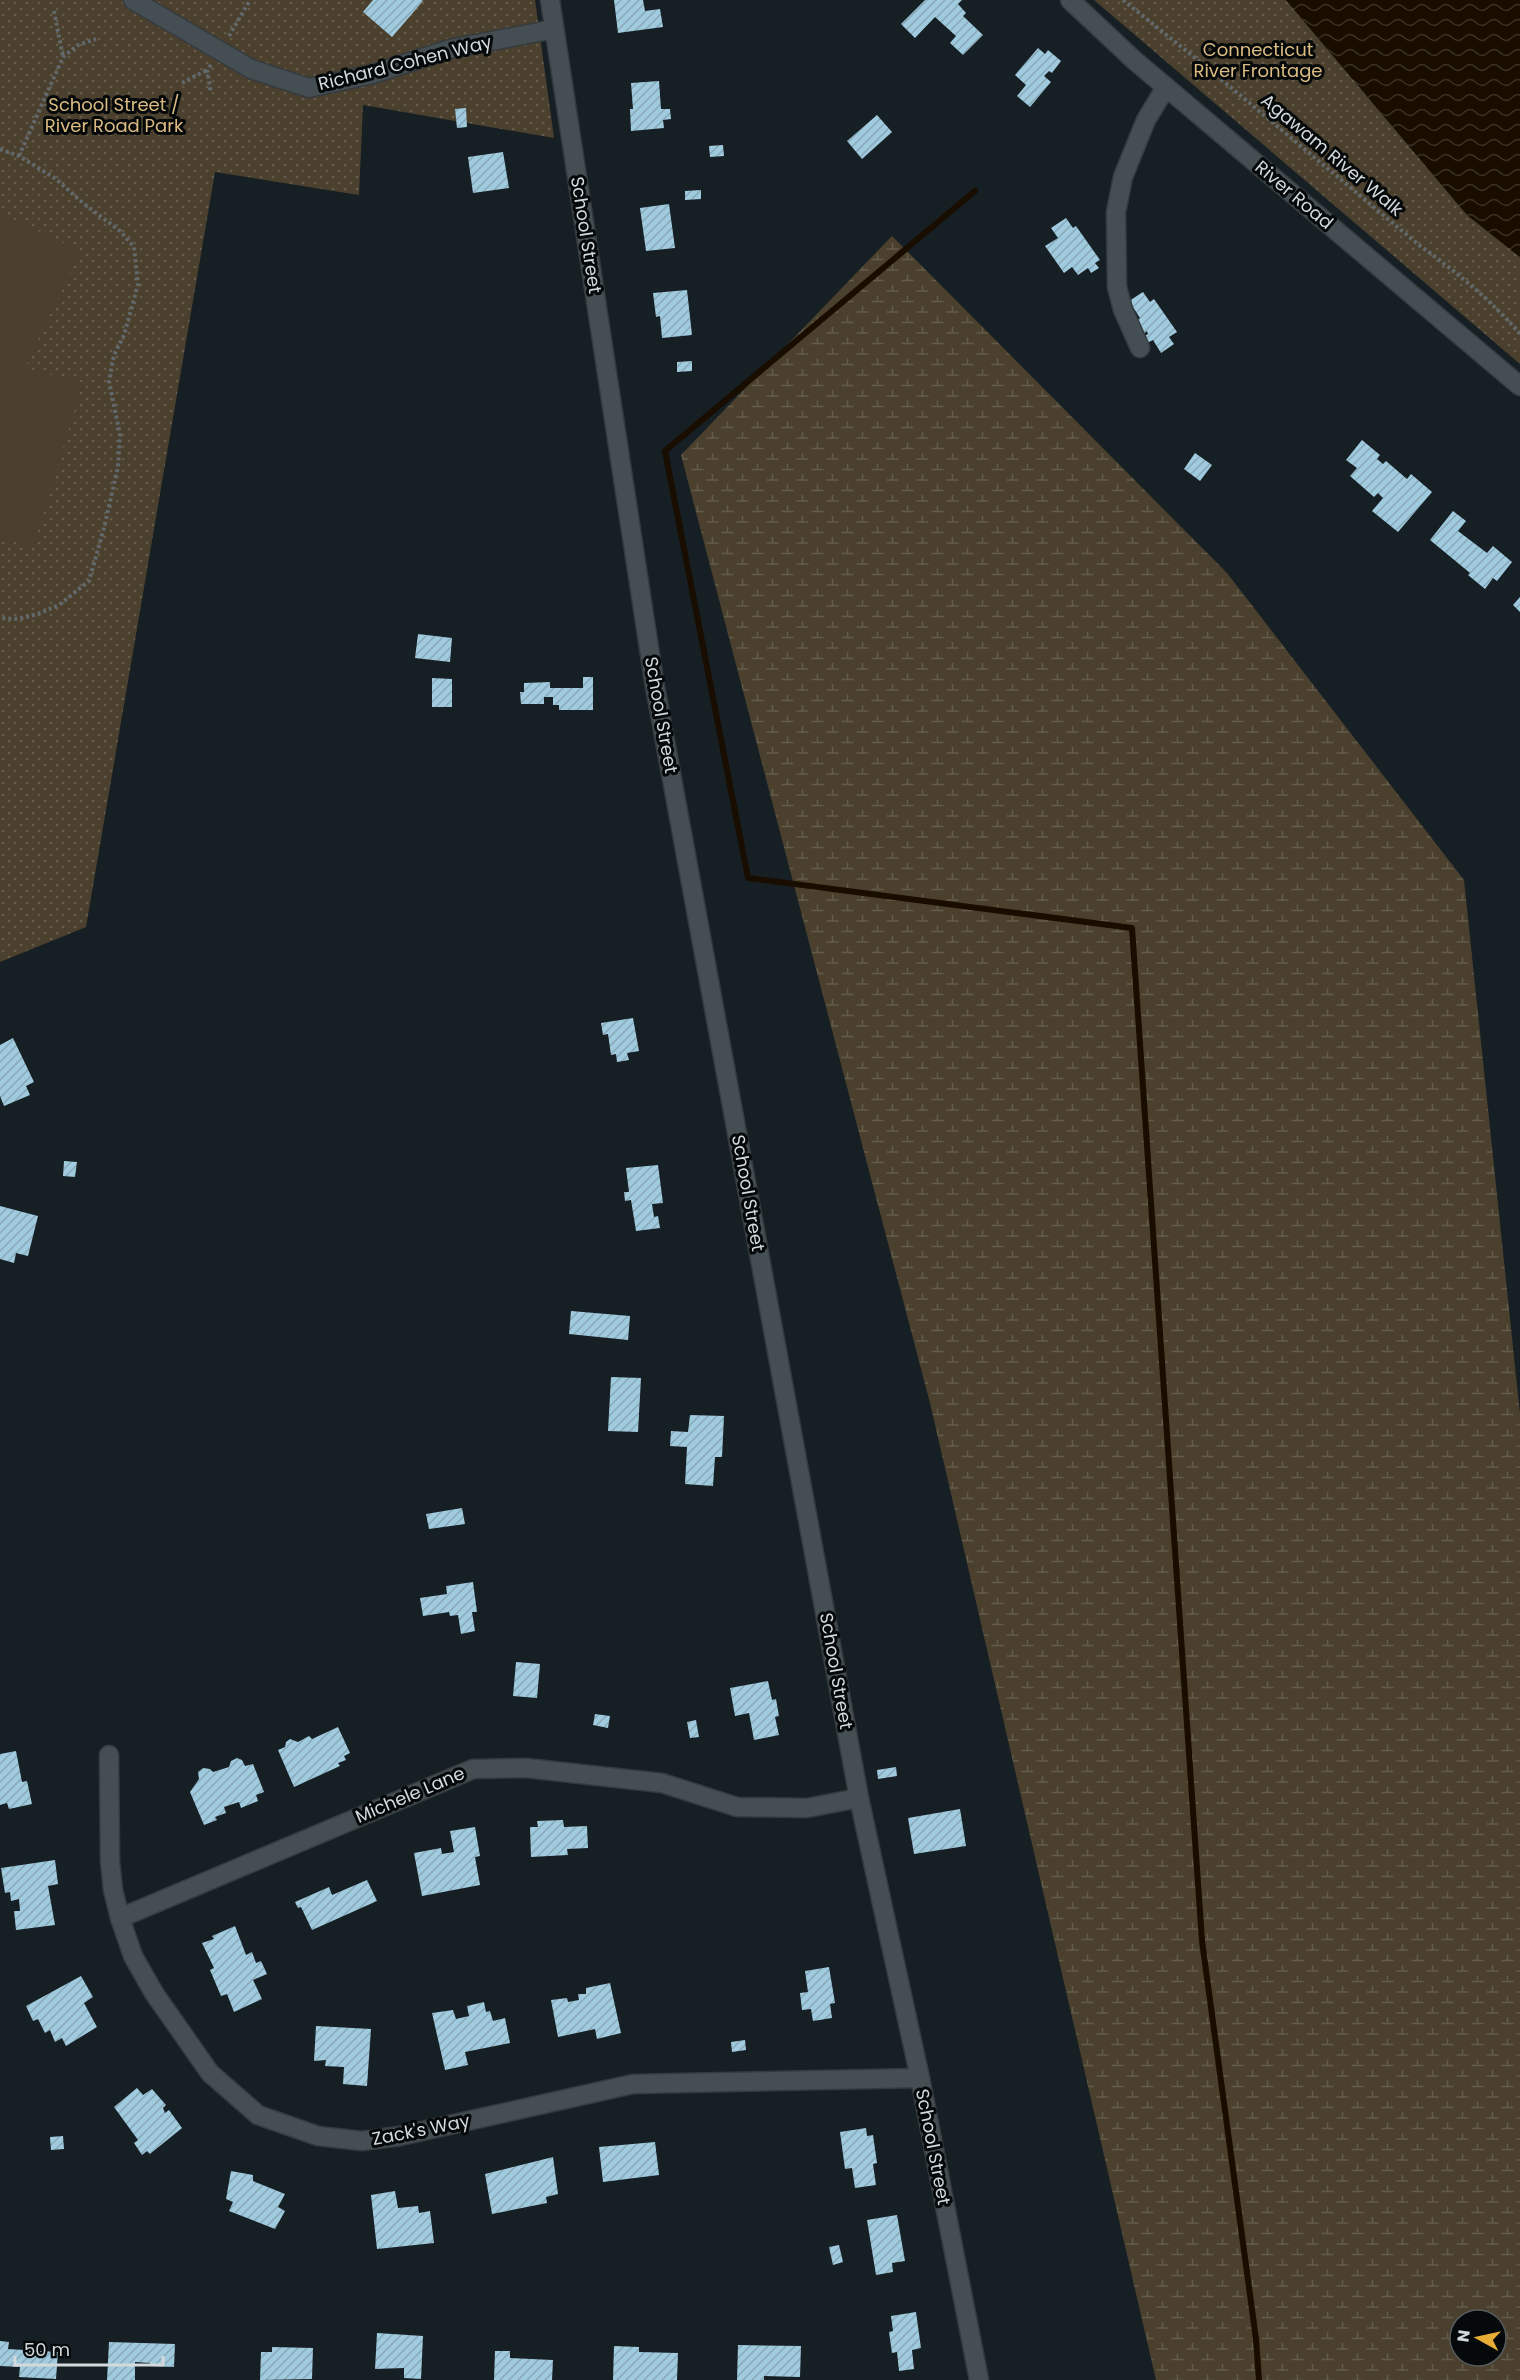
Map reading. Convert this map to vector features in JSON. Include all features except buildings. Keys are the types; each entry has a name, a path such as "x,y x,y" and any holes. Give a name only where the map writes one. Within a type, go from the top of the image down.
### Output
{"street":[{"name":"Richard Cohen Way","path":"133,0 251,69 309,88 373,74 450,49 554,29"},
{"name":"School Street","path":"550,0 654,681 859,1798 920,2078 979,2380"},
{"name":"River Road","path":"1070,0 1166,87 1520,386"},
{"path":"1140,348 1117,287 1116,212 1123,177 1131,157 1146,120 1166,87"},
{"name":"Zack's Way","path":"109,1755 110,1861 113,1890 133,1956 154,1993 210,2073 258,2115 318,2136 363,2141 400,2136 633,2084 920,2078"},
{"name":"Michele Lane","path":"120,1918 473,1769 526,1768 662,1783 737,1807 807,1808 859,1798"}],"path":[{"name":"Agawam River Walk","path":"1123,0 1419,245 1453,269 1507,318 1520,334"},
{"path":"54,11 63,57"},
{"path":"19,156 63,57 78,45 96,39"},
{"path":"182,83 207,70"},
{"path":"0,149 19,156 56,179 120,231 134,247 138,285 124,335 114,355 109,381 120,435 118,467 89,581 59,605 18,619 0,618"}],"green space":[{"name":"School Street / River Road Park","path":"0,0 535,0 554,138 363,105 359,195 215,172 86,927 0,962"},
{"name":"Connecticut River Frontage","path":"1094,0 1286,0 1467,215 1520,257 1520,364"},
{"path":"0,213 80,251 25,368 83,383 33,546 0,538"},
{"path":"892,236 1227,573 1464,880 1520,1414 1520,2380 1156,2380 930,1403 681,455"}],"water":[{"path":"1286,0 1520,0 1520,257 1467,215"}],"waterway":[{"path":"975,191 665,451 748,878 1132,928 1202,1941 1256,2339 1259,2380"}]}
